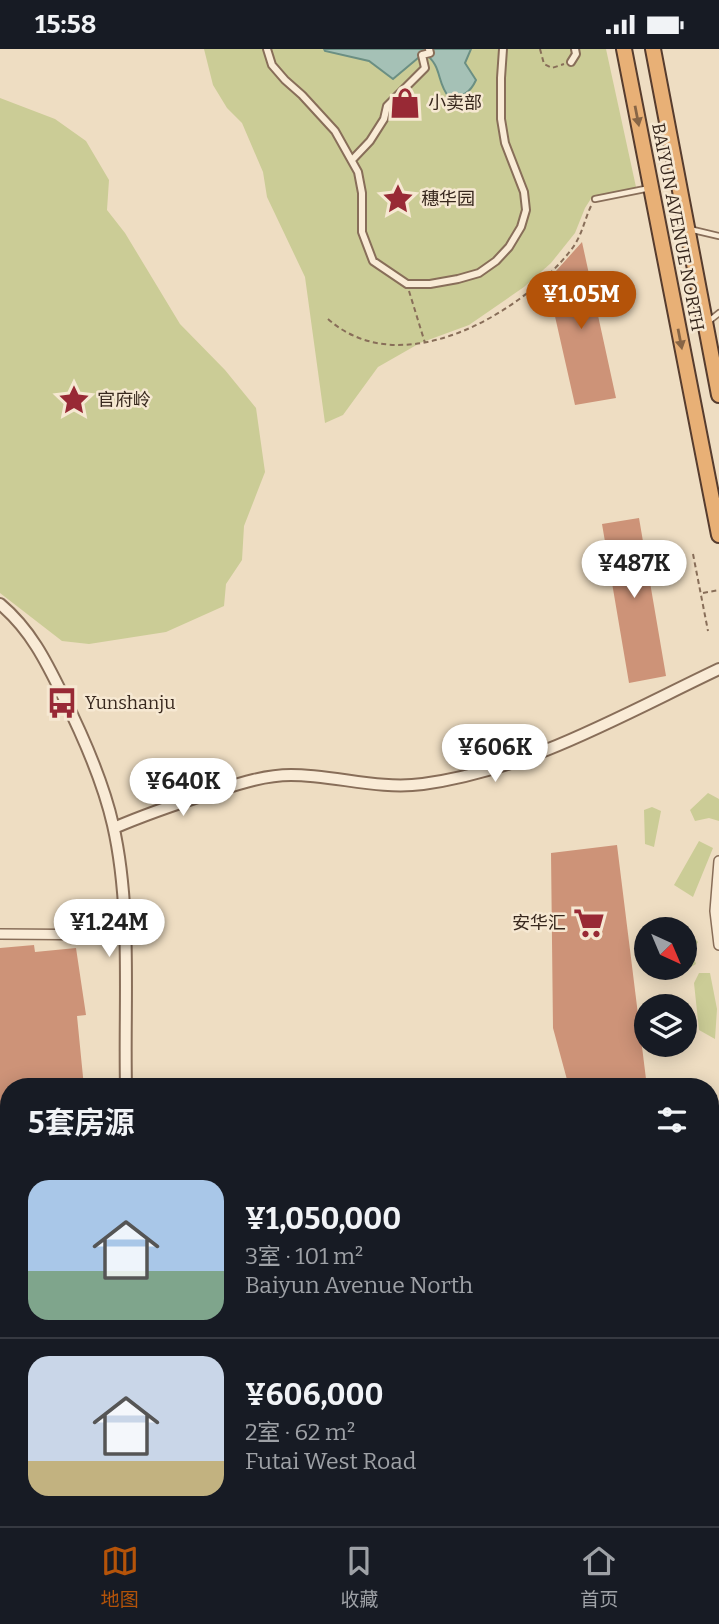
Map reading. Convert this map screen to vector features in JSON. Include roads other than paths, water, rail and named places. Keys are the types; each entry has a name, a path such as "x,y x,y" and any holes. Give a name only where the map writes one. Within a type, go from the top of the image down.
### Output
{"highway":[{"name":"BAIYUN AVENUE NORTH","path":"624,49 719,535"},
{"name":"BAIYUN AVENUE NORTH","path":"653,49 719,395"}],"street":[{"path":"267,49 272,65 335,131 358,171 362,193 362,232 373,261 407,284 430,284 479,272 496,261 509,247 521,227 526,210 524,192 505,143 501,119 503,49"},
{"path":"352,160 370,141 384,119 387,106 425,68 422,55 430,53 429,49"},
{"path":"571,62 576,54 575,49"},
{"path":"0,604 25,629 49,667 84,743 114,828 124,935 126,1078"},
{"path":"114,828 164,807 267,776 319,776 400,786 454,778 509,765 719,669"},
{"path":"719,861 715,897 719,945"},
{"path":"0,934 124,935"}],"lane":[{"path":"595,199 651,187"},
{"path":"687,229 719,236"},
{"path":"705,323 719,313"}],"place":[{"name":"小卖部","path":"405,103"},
{"name":"穗华园","path":"398,199"},
{"name":"官府岭","path":"74,400"},
{"name":"Yunshanju","path":"62,703"},
{"name":"安华汇","path":"589,923"}]}
